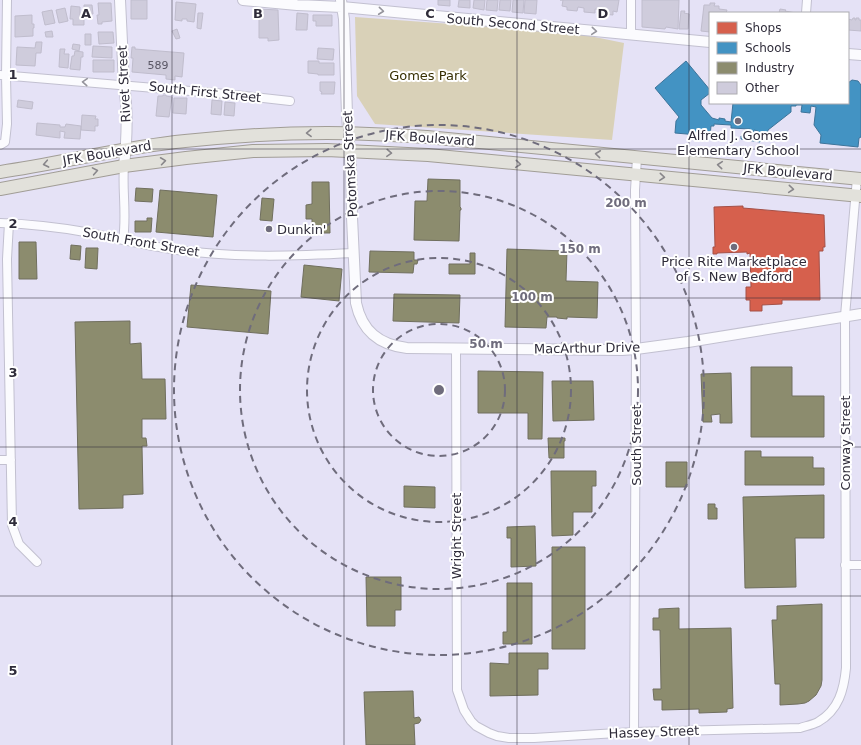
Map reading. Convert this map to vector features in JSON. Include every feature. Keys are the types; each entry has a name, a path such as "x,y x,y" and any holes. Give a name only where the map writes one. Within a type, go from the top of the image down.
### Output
{"main road":[{"name":"JFK Boulevard","path":"0,172 185,141 264,134 348,133 428,137 859,178"},
{"name":"JFK Boulevard","path":"0,189 124,166 186,158 252,152 327,150 428,155 858,196"}],"street":[{"path":"2,143 7,124 3,75 7,0"},
{"name":"Rivet Street","path":"120,0 125,94 126,150 123,177 125,224 123,240"},
{"name":"South Second Street","path":"244,0 297,5 342,4 709,42"},
{"path":"631,0 631,34"},
{"path":"806,12 807,0"},
{"name":"Potomska Street","path":"342,4 344,19 356,303 359,316 365,326"},
{"path":"849,54 861,55"},
{"name":"South First Street","path":"3,75 124,84 290,101"},
{"name":"South Street","path":"634,732 636,349 635,190 637,158"},
{"name":"Conway Street","path":"836,706 842,693 846,668 845,316 859,178"},
{"name":"South Front Street","path":"0,223 31,224 64,228 176,250 217,254 276,256 354,253"},
{"path":"9,223 8,259 12,525 19,544 37,562"},
{"name":"MacArthur Drive","path":"365,326 374,336 386,343 392,346 407,348 614,350 636,349 861,314"},
{"name":"Wright Street","path":"456,348 457,690 464,710 470,720"},
{"path":"0,460 11,460"},
{"path":"845,565 861,565"},
{"name":"Hassey Street","path":"470,720 482,730 496,736 509,738 634,732 800,728 819,721 836,706"}],"green space":[{"name":"Gomes Park","path":"355,17 575,33 624,43 612,140 375,124 357,96"}],"building: Shops":[{"path":"743,206 743,208 824,215 825,247 823,247 823,251 819,251 820,300 782,300 782,304 762,305 762,311 750,311 750,300 746,300 746,287 751,287 750,253 713,254 713,247 715,247 714,207"}],"building: Schools":[{"path":"686,61 709,89 709,94 701,100 701,105 712,118 719,120 719,118 725,119 725,121 731,122 733,104 849,104 849,82 852,80 858,81 861,85 861,137 859,138 858,147 820,143 821,135 814,125 816,107 811,106 810,113 801,112 802,105 791,106 791,112 768,130 767,137 758,136 758,131 754,130 753,137 761,138 760,142 741,139 741,136 749,137 750,129 731,128 731,125 714,124 714,126 711,126 710,136 675,133 676,121 679,117 655,88"}],"building: Industry":[{"path":"428,179 460,180 461,210 459,241 414,240 415,201 427,201"},
{"path":"312,182 329,182 330,233 312,233 312,219 306,219 306,205 312,204"},
{"path":"136,188 153,189 152,202 135,201"},
{"path":"160,190 217,195 213,237 156,232"},
{"path":"262,198 274,199 272,221 260,220"},
{"path":"147,218 152,218 151,232 135,232 135,221 147,221"},
{"path":"19,242 36,242 37,279 19,279"},
{"path":"71,245 81,246 80,260 70,259"},
{"path":"86,248 98,248 97,269 85,268"},
{"path":"507,249 567,251 566,281 598,282 597,318 567,317 567,319 547,317 546,328 505,327"},
{"path":"370,251 414,252 414,260 418,260 417,264 414,264 413,273 369,272"},
{"path":"470,253 475,253 475,274 449,274 449,264 470,264"},
{"path":"304,265 342,269 339,301 301,297"},
{"path":"191,285 271,291 268,334 187,327"},
{"path":"394,294 460,295 459,323 393,321"},
{"path":"130,321 130,344 141,343 142,379 165,379 166,419 142,419 142,438 146,438 147,446 142,446 143,494 123,495 123,508 79,509 75,322"},
{"path":"751,367 792,367 792,396 824,396 824,437 751,437"},
{"path":"478,371 543,372 542,439 528,439 528,413 478,413"},
{"path":"731,373 732,423 720,423 720,414 711,415 712,422 703,422 701,374"},
{"path":"552,381 593,381 594,420 553,421"},
{"path":"548,438 565,438 564,458 549,458"},
{"path":"745,451 761,451 761,457 813,457 813,468 824,468 824,485 745,485"},
{"path":"666,462 687,462 687,487 666,487"},
{"path":"551,471 596,471 596,486 592,486 592,512 573,512 573,535 552,536"},
{"path":"404,486 435,487 435,508 404,507"},
{"path":"824,495 824,538 795,538 796,587 745,588 743,497"},
{"path":"708,504 715,504 715,508 717,508 717,519 708,519"},
{"path":"535,526 536,566 511,567 511,538 507,538 507,527"},
{"path":"552,547 585,547 585,649 552,649"},
{"path":"366,577 401,577 401,610 395,610 395,626 367,626"},
{"path":"507,583 532,583 532,644 503,644 503,632 507,632"},
{"path":"822,604 821,686 816,695 805,703 780,705 780,684 775,684 772,620 777,620 777,606"},
{"path":"679,608 679,629 731,628 733,708 727,709 727,712 699,713 699,709 662,710 662,700 654,700 653,689 661,689 660,630 653,630 653,618 659,618 659,609"},
{"path":"509,653 548,653 548,669 538,669 538,695 490,696 490,663 509,664"},
{"path":"413,691 414,718 419,717 421,720 419,723 414,724 415,745 366,745 364,692"}],"building: Other":[{"path":"131,0 147,0 147,19 131,19"},
{"path":"438,0 450,0 450,6 438,5"},
{"path":"459,0 470,0 470,8 458,7"},
{"path":"474,0 485,0 484,10 473,8"},
{"path":"487,0 498,0 497,11 486,10"},
{"path":"500,0 511,0 510,11 499,10"},
{"path":"513,0 524,0 523,13 512,12"},
{"path":"525,0 537,0 536,14 524,13"},
{"path":"563,0 619,0 617,12 613,11 613,15 602,14 602,10 595,9 595,13 584,12 584,8 578,7 577,11 567,10 567,7 562,6"},
{"path":"642,0 679,0 678,29 666,27 665,29 642,27"},
{"path":"176,2 196,4 194,22 187,21 187,19 182,19 182,21 175,20"},
{"path":"98,3 111,3 112,21 98,24"},
{"path":"710,3 715,3 714,6 719,6 719,9 727,10 726,12 709,12 709,32 701,31 704,5 710,5"},
{"path":"84,5 92,5 93,14 84,14"},
{"path":"71,6 80,7 80,15 84,16 84,25 73,25 73,19 70,19"},
{"path":"65,8 68,21 59,23 56,10"},
{"path":"259,9 278,10 279,40 268,41 268,38 259,38"},
{"path":"780,9 790,12 779,12"},
{"path":"52,10 55,23 45,25 42,12"},
{"path":"681,11 685,11 684,13 689,14 688,29 679,29"},
{"path":"198,13 203,13 201,29 197,28"},
{"path":"297,13 308,14 307,30 296,30"},
{"path":"32,15 32,24 34,24 33,36 15,37 15,16"},
{"path":"313,15 332,15 332,26 316,26 316,21 313,21"},
{"path":"853,18 856,20 856,18 859,18 859,20 861,20 861,31 849,30 849,19 852,20"},
{"path":"177,29 180,38 176,39 172,31"},
{"path":"52,31 53,37 46,37 45,32"},
{"path":"98,32 113,32 114,43 99,44"},
{"path":"85,34 91,34 91,45 85,45"},
{"path":"36,42 42,42 41,53 36,53 35,66 16,65 17,47 35,48"},
{"path":"73,44 80,45 79,51 72,49"},
{"path":"93,46 112,47 112,58 92,57"},
{"path":"132,47 135,47 135,49 184,53 182,77 175,76 175,80 166,79 166,75 132,72"},
{"path":"318,48 334,49 333,60 317,59"},
{"path":"60,49 65,49 64,54 69,54 68,68 59,67"},
{"path":"75,51 83,52 80,70 70,69 72,56 74,56"},
{"path":"93,60 114,60 114,72 93,72"},
{"path":"308,61 334,63 334,75 318,75 308,73"},
{"path":"320,82 335,82 334,94 321,94"},
{"path":"163,95 172,97 169,117 156,116 158,96"},
{"path":"174,98 187,98 186,114 173,113"},
{"path":"18,100 33,102 32,109 17,107"},
{"path":"212,100 222,101 221,115 211,114"},
{"path":"225,102 235,103 234,116 224,115"},
{"path":"82,115 96,116 95,119 98,119 98,126 95,126 95,131 81,130"},
{"path":"37,123 60,125 60,127 65,127 66,124 81,126 80,139 64,138 65,132 60,131 60,138 36,135"}],"place":[{"name":"Alfred J. Gomes Elementary School","path":"738,121"},
{"name":"Dunkin'","path":"269,229"},
{"name":"Price Rite Marketplace of S. New Bedford","path":"734,247"}]}
